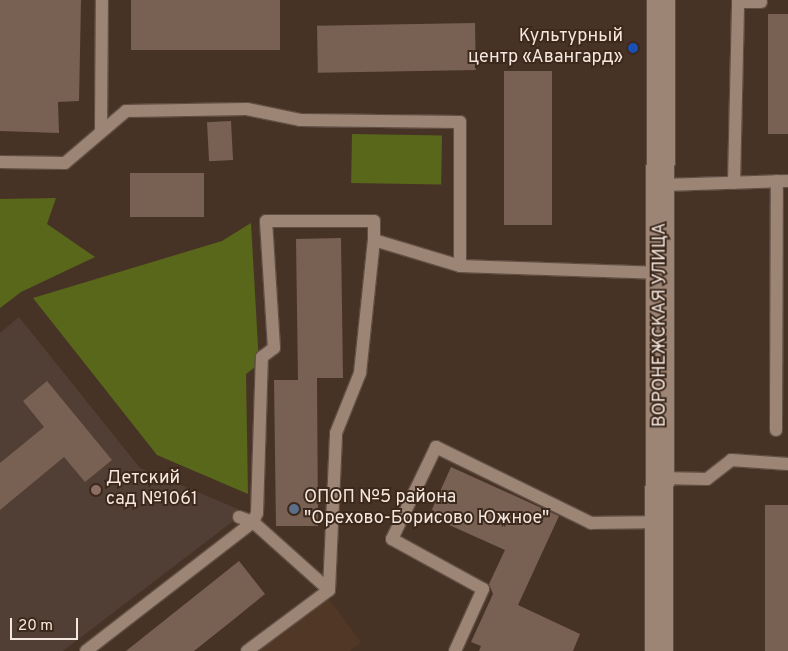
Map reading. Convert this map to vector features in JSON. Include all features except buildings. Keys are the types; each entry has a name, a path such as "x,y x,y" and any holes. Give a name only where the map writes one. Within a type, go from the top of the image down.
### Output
{"street":[{"name":"ВОРОНЕЖСКАЯ УЛИЦА","path":"659,651 662,273 661,0"}],"lane":[{"path":"101,131 102,0"},
{"path":"734,182 738,2 761,2"},
{"path":"0,162 65,163 126,111 247,109 300,120 460,122 460,266"},
{"path":"662,184 782,181 776,430"},
{"path":"86,651 253,522 259,501 262,357 274,348 266,221 374,221 374,240 360,373 336,432 329,590"},
{"path":"374,240 460,266 662,273"},
{"path":"455,651 482,589 392,539 436,447 591,523 660,522"},
{"path":"660,478 707,479 731,460 788,464"},
{"path":"239,517 253,522 329,590"},
{"path":"247,651 329,590"}],"shaded area":[{"name":"Детский сад №1061","path":"19,317 140,468 245,512 63,651 0,651 0,333"},
{"path":"328,598 361,642 350,651 257,651"}],"green space":[{"path":"352,134 442,136 441,185 351,183"},
{"path":"56,198 47,224 95,257 21,292 0,308 0,199"},
{"path":"251,223 259,364 246,374 248,494 157,455 33,298 222,241"}],"place":[{"name":"Культурный центр «Авангард»","path":"633,48"},
{"name":"Детский сад №1061","path":"96,490"},
{"name":"ОПОП №5 района \"Орехово-Борисово Южное\"","path":"294,509"}]}
